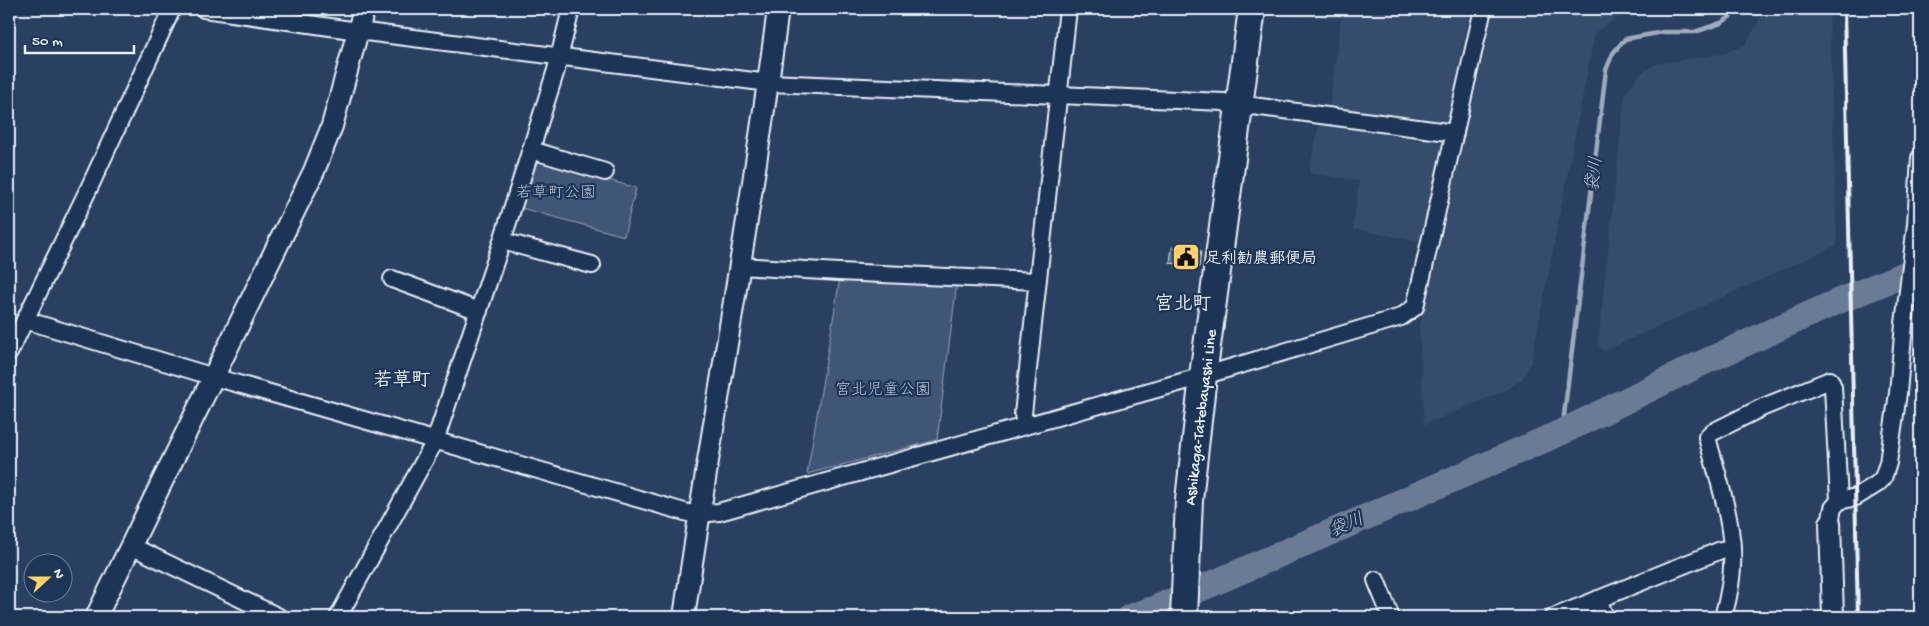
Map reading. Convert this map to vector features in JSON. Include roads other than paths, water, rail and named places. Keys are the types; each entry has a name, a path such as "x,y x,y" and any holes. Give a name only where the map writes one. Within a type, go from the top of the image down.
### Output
{"main road":[{"name":"Ashikaga-Tatebayashi Line","path":"1184,617 1189,500 1203,376 1252,9"}],"street":[{"path":"9,352 90,186 172,9"},
{"path":"204,9 358,31 769,83 1224,102 1238,111 1253,106 1455,133"},
{"path":"96,617 324,149 364,9"},
{"path":"338,617 435,441 531,150 560,56 571,9"},
{"path":"684,617 698,514 769,83 778,9"},
{"path":"1025,426 1023,414 1068,9"},
{"path":"25,320 214,377 688,513 719,512 1203,376 1401,318 1415,307 1483,9"},
{"path":"531,150 605,172"},
{"path":"1833,617 1830,522 1833,508 1839,501 1856,497 1869,490 1883,478 1888,464 1898,393 1916,224 1920,158"},
{"path":"502,242 592,265"},
{"path":"739,266 1037,281"},
{"path":"392,278 479,311"},
{"path":"1723,617 1729,592 1732,548 1730,530 1707,437 1711,433 1761,408 1830,380 1833,387 1839,501"},
{"path":"131,546 279,617"},
{"path":"1554,617 1721,550 1732,548"},
{"path":"1376,580 1391,617"},
{"path":"1598,599 1605,617"}],"waterway":[{"name":"袋川","path":"1562,432 1606,70 1613,53 1625,39 1663,32 1695,32 1721,23 1730,17 1734,9"},
{"name":"袋川","path":"1130,617 1156,608 1562,432 1698,365 1834,303 1920,268"}],"railway":[{"path":"1844,9 1858,617"}],"place":[{"name":"足利勧農郵便局","path":"1186,257"}],"district":[{"name":"宮北町","path":"1183,302"},
{"name":"若草町","path":"402,378"}],"park label":[{"name":"若草町公園","path":"556,191"},
{"name":"宮北児童公園","path":"883,388"}]}
